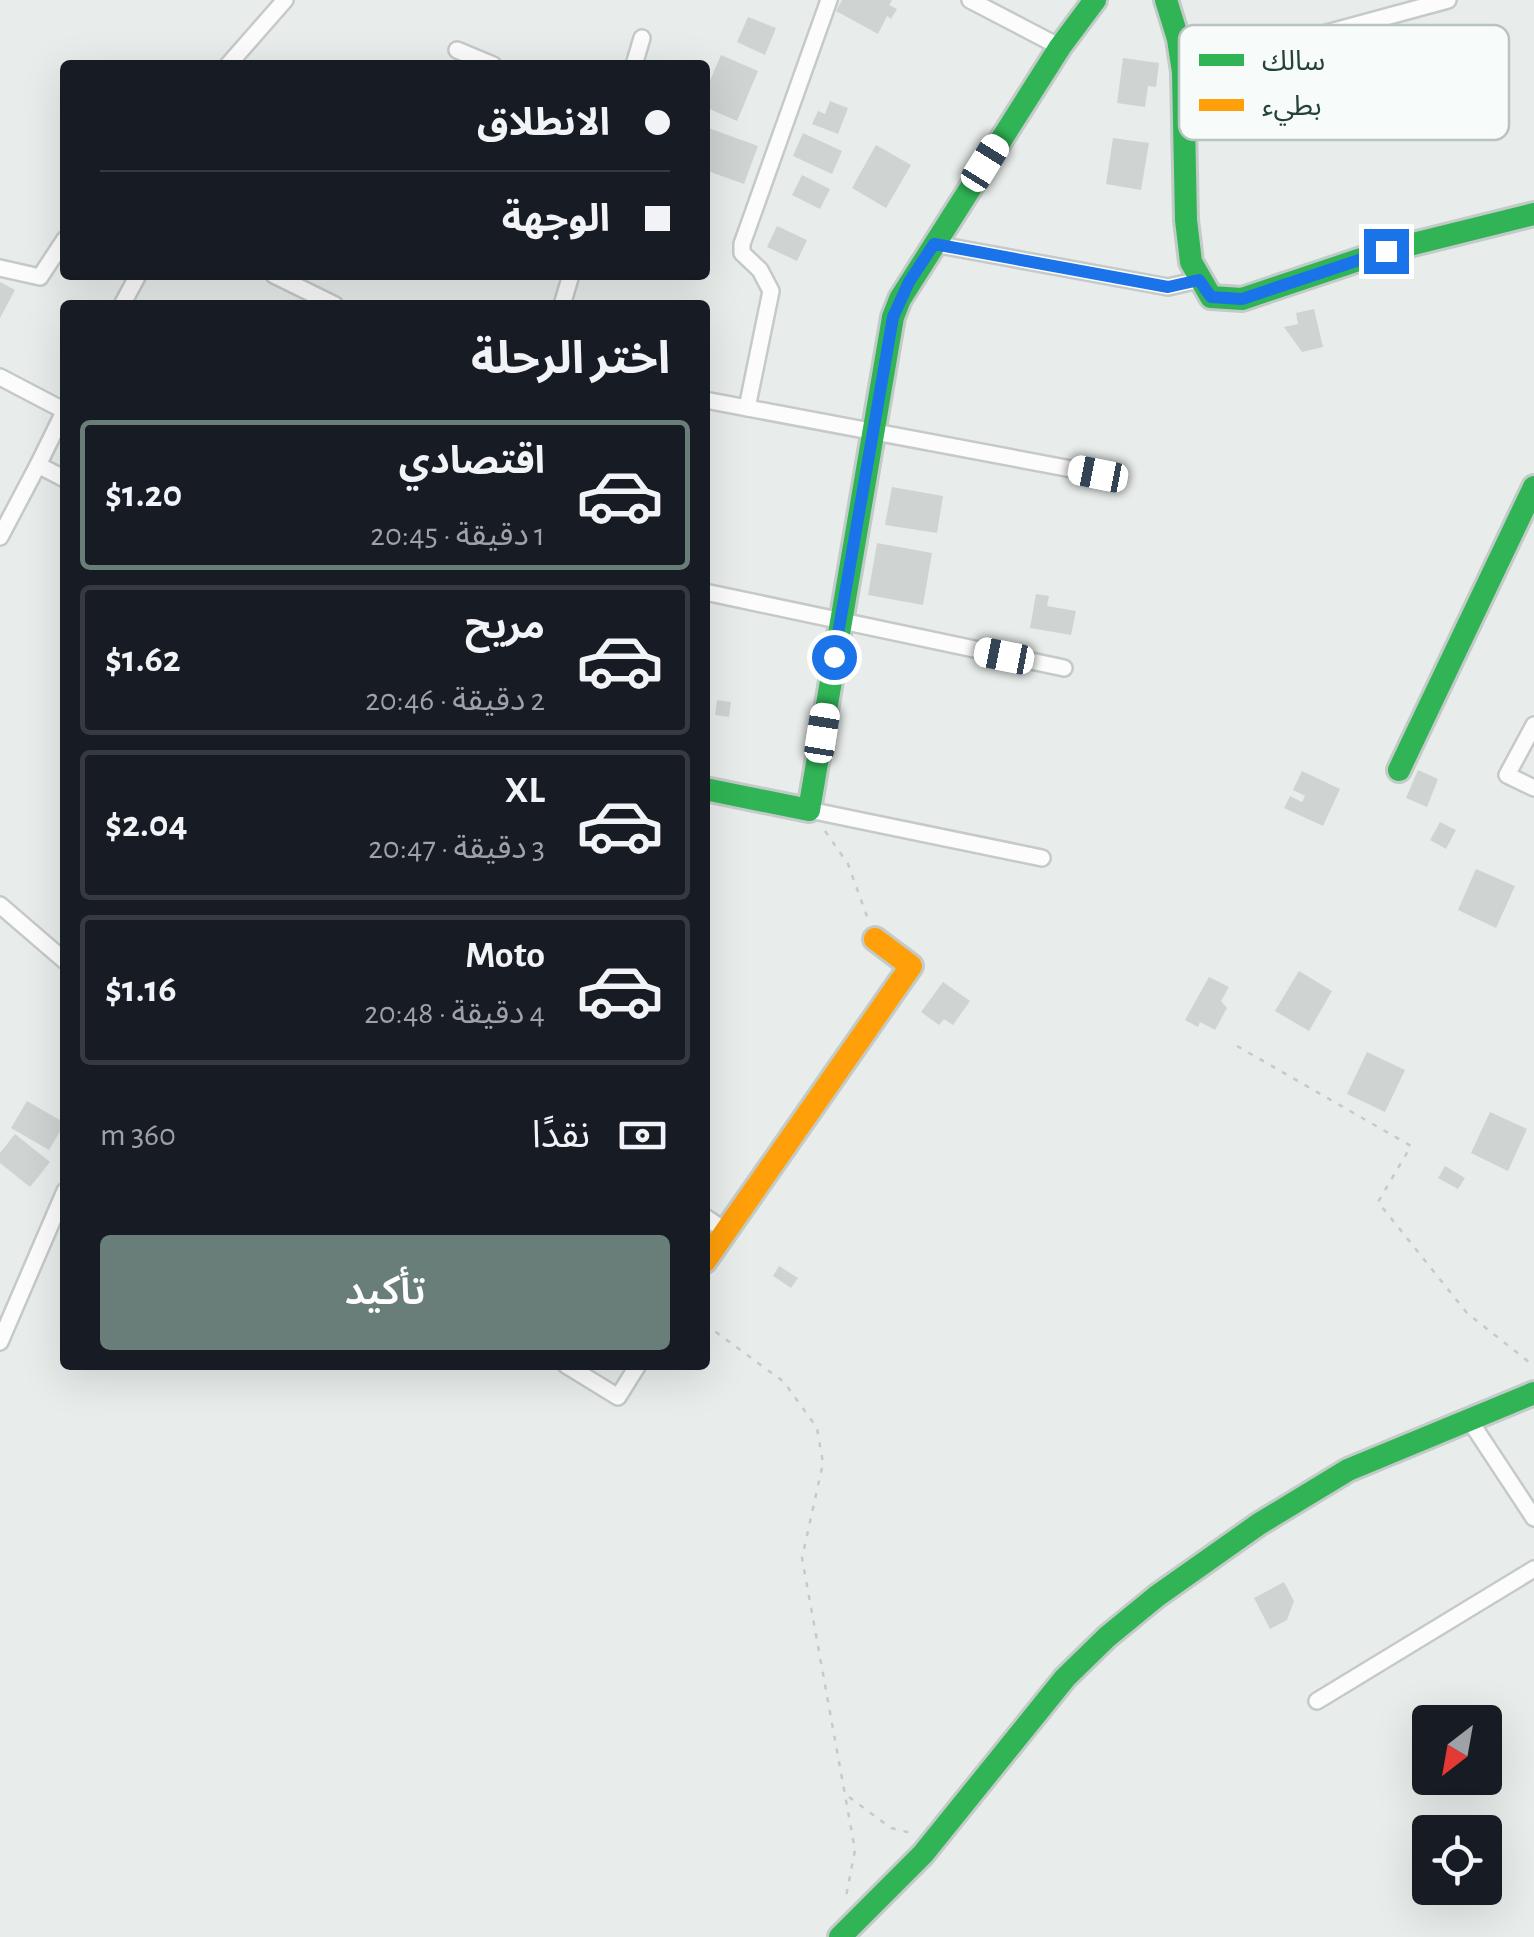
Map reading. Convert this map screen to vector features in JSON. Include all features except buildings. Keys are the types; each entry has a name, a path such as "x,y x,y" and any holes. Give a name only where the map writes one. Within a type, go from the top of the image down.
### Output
{"street":[{"path":"232,60 284,0"},
{"path":"747,408 771,291 767,280 742,252 742,244 829,0"},
{"path":"970,0 1060,47"},
{"path":"809,810 893,317 909,282 1060,47 1095,0"},
{"path":"1166,0 1179,47"},
{"path":"1356,25 1448,0"},
{"path":"635,60 642,38"},
{"path":"458,50 481,60"},
{"path":"1184,140 1191,262 1211,297 1242,299 1386,251 1534,214"},
{"path":"934,244 1168,287 1199,280"},
{"path":"0,268 40,277 60,247"},
{"path":"284,280 325,300"},
{"path":"0,377 60,407"},
{"path":"710,401 1098,474"},
{"path":"0,537 60,420"},
{"path":"38,465 60,476"},
{"path":"1399,770 1534,487"},
{"path":"710,593 1064,668"},
{"path":"1534,725 1507,775 1534,788"},
{"path":"710,790 1042,858"},
{"path":"0,905 60,957"},
{"path":"710,1254 911,966 875,939"},
{"path":"0,1342 8,1304 60,1201"},
{"path":"710,1221 726,1232"},
{"path":"574,1370 618,1397 635,1370"},
{"path":"840,1937 936,1838 1065,1678 1156,1596 1258,1524 1348,1470 1534,1393"},
{"path":"1470,1420 1534,1518"},
{"path":"1317,1700 1534,1569"}],"path":[{"path":"809,810 848,864 875,939"},
{"path":"1237,1046 1411,1146 1378,1202 1467,1313 1534,1366"},
{"path":"710,1328 784,1382 817,1428 823,1463 802,1558 855,1850 842,1909"},
{"path":"847,1796 891,1828 936,1838"}],"traffic: fast":[{"path":"710,790 809,810 893,317 900,299 1060,47 1095,0"},
{"path":"1166,0 1179,46"},
{"path":"1184,140 1191,262 1211,297 1242,299 1385,251 1534,214"},
{"path":"1399,770 1534,487"},
{"path":"840,1937 923,1854 1065,1678 1157,1596 1259,1524 1348,1470 1534,1393"}],"traffic: slow":[{"path":"710,1254 911,966 875,939"}],"route":[{"path":"834,657 893,317 909,282 934,244 1168,287 1199,280 1211,297 1242,299 1386,251"}]}
